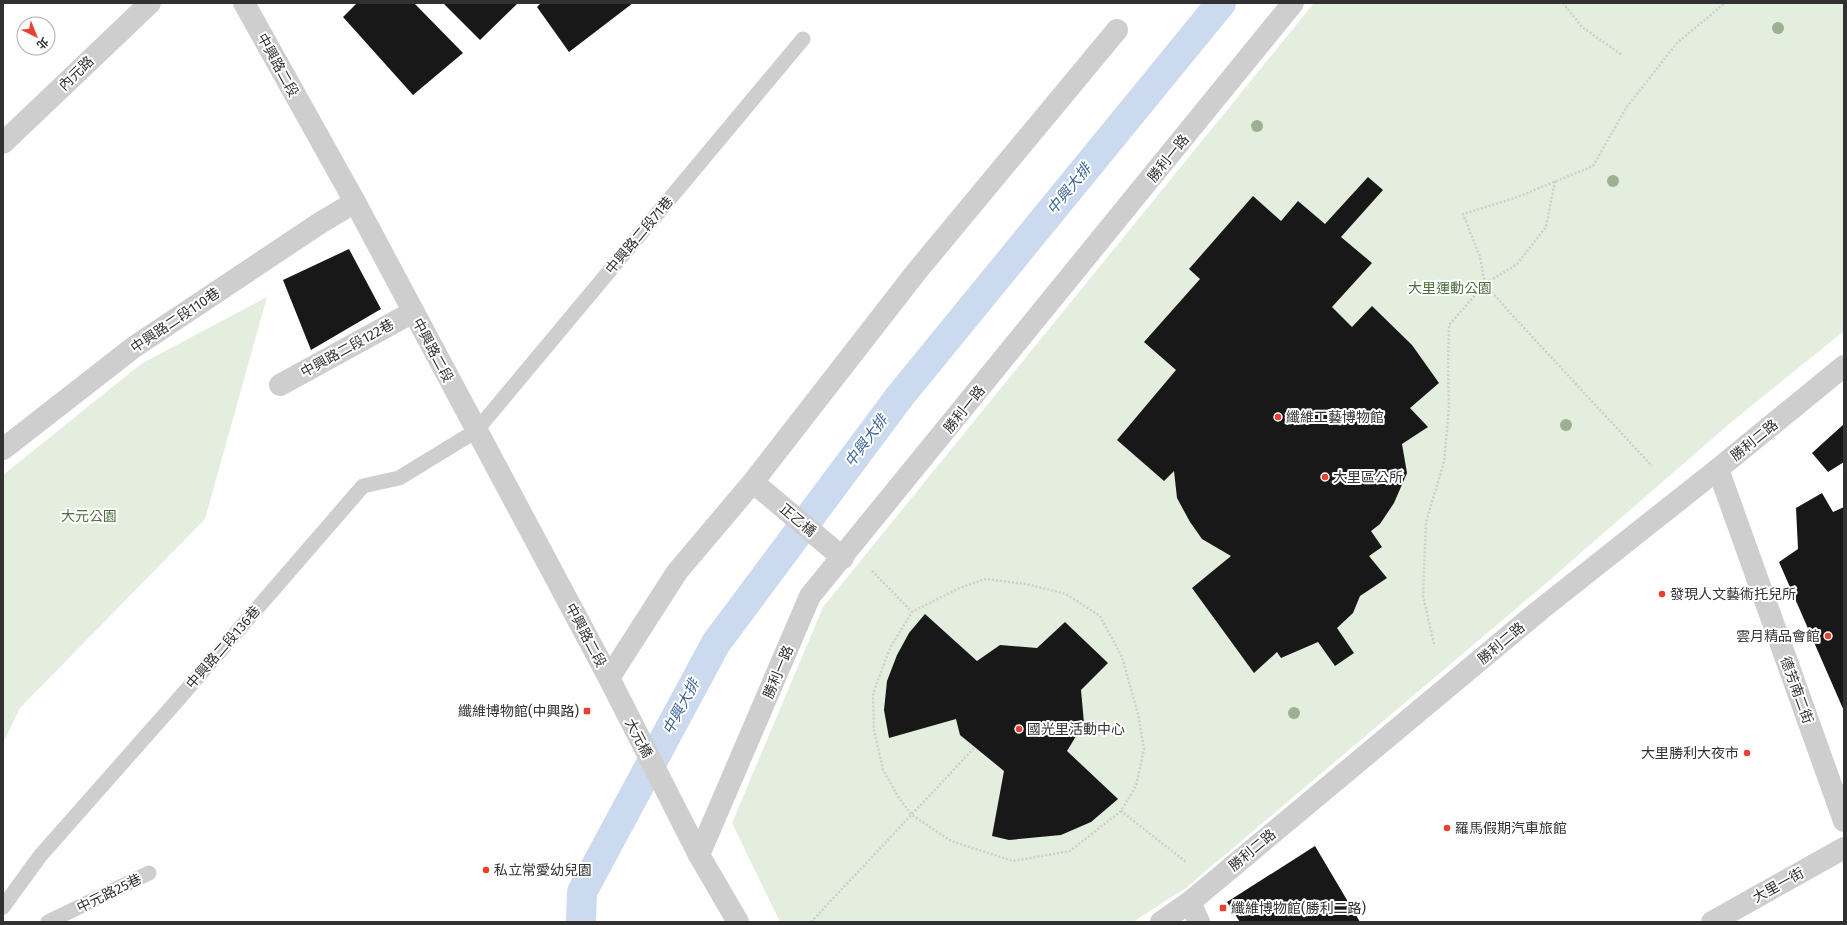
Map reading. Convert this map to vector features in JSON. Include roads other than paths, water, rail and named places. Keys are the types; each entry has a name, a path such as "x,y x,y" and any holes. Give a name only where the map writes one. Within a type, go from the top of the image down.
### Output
{"street":[{"name":"內元路","path":"3,143 150,3"},
{"name":"中興路二段","path":"244,3 354,202 619,698"},
{"name":"勝利一路","path":"699,855 810,596 843,558 1293,3"},
{"path":"609,678 677,572 753,482 917,271 1117,30"},
{"name":"中興路二段110巷","path":"3,449 134,347 354,202"},
{"name":"中興路二段122巷","path":"280,385 413,312"},
{"name":"勝利二路","path":"1161,922 1190,902 1540,610 1718,469 1844,366"},
{"name":"德芳南二街","path":"1718,469 1844,821"},
{"name":"正乙橋","path":"753,482 843,558"},
{"name":"大元橋","path":"619,698 699,855"},
{"name":"大里一街","path":"1712,922 1844,848"},
{"path":"699,855 738,922"},
{"path":"1190,902 1199,922"}],"lane":[{"name":"中興路二段71巷","path":"476,431 802,39"},
{"name":"中興路二段136巷","path":"3,907 40,856 363,486 399,478 476,431"},
{"name":"中元路25巷","path":"48,922 149,874"}],"waterway":[{"name":"中興大排","path":"581,922 582,892 716,643 900,396 1221,3"}],"place":[{"name":"纖維工藝博物館","path":"1278,417"},
{"name":"大里區公所","path":"1325,477"},
{"name":"發現人文藝術托兒所","path":"1662,594"},
{"name":"雲月精品會館","path":"1828,636"},
{"name":"纖維博物館(中興路)","path":"587,711"},
{"name":"國光里活動中心","path":"1019,729"},
{"name":"大里勝利大夜市","path":"1747,753"},
{"name":"羅馬假期汽車旅館","path":"1447,828"},
{"name":"私立常愛幼兒園","path":"486,870"},
{"name":"纖維博物館(勝利二路)","path":"1223,908"}],"park label":[{"name":"大里運動公園","path":"1450,288"},
{"name":"大元公園","path":"89,516"}]}
